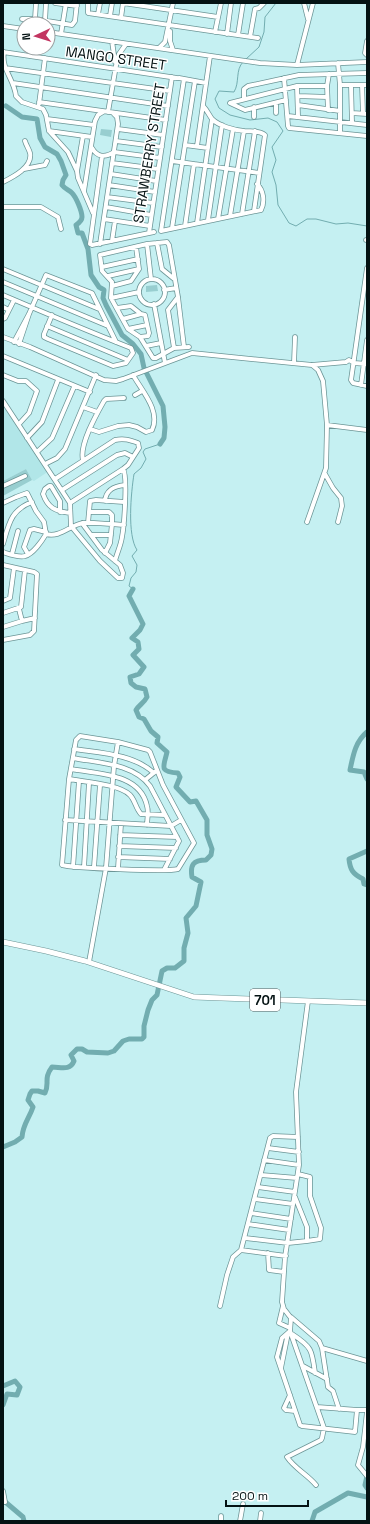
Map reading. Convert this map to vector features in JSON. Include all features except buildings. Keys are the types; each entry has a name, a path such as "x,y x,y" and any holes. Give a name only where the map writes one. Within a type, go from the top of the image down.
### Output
{"main road":[{"name":"701","path":"3,942 46,950 89,962 194,997 367,1003"}],"street":[{"path":"35,16 36,3"},
{"path":"45,16 46,3"},
{"path":"55,3 77,4 74,24 56,23"},
{"path":"88,3 87,12 258,38"},
{"path":"98,14 100,3"},
{"path":"110,16 112,3"},
{"path":"121,18 123,3 218,17"},
{"path":"173,50 170,41 170,25 174,3"},
{"path":"215,32 220,3"},
{"path":"227,34 231,3"},
{"path":"238,35 243,3"},
{"path":"250,37 256,3"},
{"path":"255,9 259,8 264,3"},
{"path":"304,3 308,20"},
{"path":"297,65 313,3"},
{"path":"61,34 66,4"},
{"path":"159,48 165,42 170,25"},
{"path":"3,26 16,28"},
{"path":"56,33 247,61 297,65 367,62"},
{"path":"112,41 115,69"},
{"path":"367,41 365,54 367,55"},
{"path":"100,244 118,129 118,121 111,113 111,97 119,54 126,44"},
{"path":"4,52 3,64 13,83 17,98 29,105 39,104 166,120"},
{"name":"MANGO STREET","path":"4,52 206,82"},
{"path":"197,146 210,56"},
{"path":"45,58 39,104 45,112 49,131 65,148 77,171"},
{"path":"338,63 340,73 340,133"},
{"path":"5,68 170,91"},
{"path":"244,98 246,87 284,78 299,75 367,73"},
{"path":"328,110 327,86 329,74"},
{"name":"STRAWBERRY STREET","path":"148,233 172,77"},
{"path":"284,78 288,126 291,128 367,136"},
{"path":"184,79 161,231 208,220 259,211 262,209 262,191 257,184"},
{"path":"172,228 195,81"},
{"path":"13,83 168,106"},
{"path":"340,85 367,85"},
{"path":"351,85 352,123"},
{"path":"352,113 365,114 362,85"},
{"path":"286,100 245,110 231,103 244,98 297,86 327,86"},
{"path":"297,86 298,116"},
{"path":"298,96 327,97"},
{"path":"276,103 276,113"},
{"path":"298,105 340,111"},
{"path":"203,106 212,119 222,125 233,129 255,131 265,135 254,211"},
{"path":"254,107 254,117"},
{"path":"84,192 94,125 98,115 103,112"},
{"path":"288,116 367,125"},
{"path":"46,119 94,125"},
{"path":"196,223 212,119"},
{"path":"208,220 222,125"},
{"path":"118,129 163,135"},
{"path":"218,218 233,129"},
{"path":"49,131 92,137"},
{"path":"230,216 244,131"},
{"path":"242,214 255,131"},
{"path":"83,136 77,171 78,178 93,213"},
{"path":"23,170 30,160 31,154 25,141"},
{"path":"116,141 162,147"},
{"path":"185,145 208,148"},
{"path":"91,147 95,153 102,156 114,152 160,158"},
{"path":"102,156 93,213 90,245 154,232"},
{"path":"3,182 23,170 45,165 47,161"},
{"path":"172,161 259,173"},
{"path":"112,163 158,170"},
{"path":"185,226 194,164"},
{"path":"110,174 156,181"},
{"path":"109,185 155,192"},
{"path":"107,197 153,203"},
{"path":"3,208 41,207 58,218 61,230"},
{"path":"106,207 151,215"},
{"path":"104,219 150,226"},
{"path":"112,241 115,220"},
{"path":"184,348 178,297 169,245 167,242 147,244 101,254 100,257 103,273 108,276 112,286 110,298 128,329 140,337 155,359 174,348 184,348 189,347"},
{"path":"157,243 162,269 169,273 174,279"},
{"path":"147,244 151,279"},
{"path":"112,286 131,281 139,269 136,247"},
{"path":"102,266 138,259"},
{"path":"367,268 365,292 350,380 353,383 367,386"},
{"path":"3,269 99,309"},
{"path":"108,276 139,269"},
{"path":"14,342 20,335 46,275 92,294 116,342"},
{"path":"151,279 160,283 164,290 162,298 154,304 148,304 143,301 139,292 142,284 146,280 151,279"},
{"path":"3,282 108,326"},
{"path":"164,290 176,288"},
{"path":"110,298 139,292"},
{"path":"3,295 14,300 52,315 116,342 132,350 133,353 128,360 122,364 113,366 48,339 44,337 44,334 52,315"},
{"path":"174,348 168,310 178,297"},
{"path":"3,319 6,318 14,300"},
{"path":"154,304 161,343 167,362"},
{"path":"117,308 131,306 141,314 145,315 149,333 148,336 140,337"},
{"path":"3,307 9,310"},
{"path":"123,319 141,314"},
{"path":"128,329 147,325"},
{"path":"47,326 128,360"},
{"path":"19,344 20,335"},
{"path":"3,337 96,375 104,380 117,381 192,353 312,365 346,362 349,364 365,364"},
{"path":"294,363 295,337"},
{"path":"361,385 367,341"},
{"path":"146,346 161,343"},
{"path":"3,356 74,387 90,392"},
{"path":"307,522 325,474 327,461 327,425 323,381 318,370 312,365"},
{"path":"3,375 18,381 26,381 36,391 29,413 19,424"},
{"path":"45,464 57,458 65,449 96,375"},
{"path":"90,429 99,432 118,426 129,425 146,432 150,432 153,429 154,421 152,407 133,375"},
{"path":"27,438 42,422 58,380"},
{"path":"37,452 52,438 74,387"},
{"path":"135,395 142,391"},
{"path":"83,460 82,450 97,412 104,401 106,399 124,398"},
{"path":"3,401 70,502 72,526 110,571 120,578 123,575 120,565 106,553 82,523"},
{"path":"83,407 97,412"},
{"path":"327,425 367,430"},
{"path":"55,479 116,440 129,440 138,443 139,448 128,465 70,502"},
{"path":"62,490 117,455 125,453 133,457"},
{"path":"115,561 121,543 124,525 126,477 122,469"},
{"path":"325,474 341,498 342,506 338,522"},
{"path":"3,486 25,476"},
{"path":"105,501 106,494 114,487 125,485"},
{"path":"60,512 59,498 51,486 49,486 43,493 46,503 52,509 60,512 70,513"},
{"path":"3,503 26,493 44,522 46,533 42,543 24,557 3,552"},
{"path":"88,523 90,501 124,502"},
{"path":"3,544 13,514 20,507 32,502"},
{"path":"89,512 111,513 111,535 106,553"},
{"path":"28,554 24,547 30,530 34,529 52,535 82,523 124,525"},
{"path":"12,554 18,531"},
{"path":"91,535 111,535"},
{"path":"3,566 34,572 37,574 34,631 32,634 3,640"},
{"path":"3,601 10,598 14,568"},
{"path":"3,613 19,609 22,605 25,570"},
{"path":"19,609 22,621"},
{"path":"3,627 35,618"},
{"path":"80,736 118,742 149,751 156,772 194,843 178,869 164,870 73,867 63,866 61,862 69,779 76,738 80,736"},
{"path":"89,962 106,868 114,766 118,742"},
{"path":"74,749 139,762 156,772"},
{"path":"73,758 132,771 146,780 179,842 164,870"},
{"path":"71,769 127,780 136,786 146,802 148,814 147,825"},
{"path":"146,780 156,772"},
{"path":"69,779 112,787 126,792 131,796 141,814 165,815"},
{"path":"73,867 75,821 79,781"},
{"path":"84,867 89,783"},
{"path":"94,868 100,785"},
{"path":"65,820 109,824 171,826 181,820"},
{"path":"118,868 121,824"},
{"path":"120,835 177,837"},
{"path":"119,846 176,848"},
{"path":"118,857 170,859"},
{"path":"308,1001 296,1092 299,1165 284,1272 283,1306 279,1323 307,1344 310,1349 315,1373"},
{"path":"220,1306 233,1257 241,1250 245,1238 271,1136 298,1137"},
{"path":"268,1148 299,1152"},
{"path":"264,1160 299,1165"},
{"path":"245,1238 288,1244 320,1239 321,1228 310,1196 310,1177 261,1175"},
{"path":"258,1187 295,1194"},
{"path":"295,1194 307,1228 307,1241"},
{"path":"255,1199 293,1204"},
{"path":"251,1213 291,1219"},
{"path":"248,1224 290,1230"},
{"path":"241,1250 286,1256"},
{"path":"268,1253 269,1270 284,1272"},
{"path":"283,1306 290,1316 319,1341 322,1348 328,1387 333,1391 339,1409"},
{"path":"290,1316 290,1332 324,1428 321,1440 287,1457 300,1472 307,1475 316,1485"},
{"path":"290,1332 281,1340 277,1357 295,1411 302,1426 355,1432 357,1410"},
{"path":"322,1348 367,1361"},
{"path":"303,1366 327,1379"},
{"path":"290,1395 284,1408 286,1410 295,1411"},
{"path":"317,1407 367,1411 363,1447 358,1465 366,1476"},
{"path":"3,1491 6,1500 3,1502"},
{"path":"240,1521 243,1504"},
{"path":"260,1521 261,1513"},
{"path":"221,1521 222,1516"}],"shaded area":[{"path":"101,129 112,130 111,137 100,135"},
{"path":"157,285 158,291 146,292 146,286"},
{"path":"3,404 49,471 34,481 26,469 3,481"},
{"path":"26,469 32,480 3,496 3,481"}],"waterway":[{"path":"245,60 259,47 264,32 265,17 276,3"},
{"path":"243,62 238,72 237,84 234,92 219,91 215,99 219,108 230,115 250,120 268,118 277,122 283,131 272,147 276,160 272,172 276,185 278,205 289,223 296,226 307,219 316,219 336,224 348,223 367,226"},
{"path":"6,106 22,117 37,119 40,138 45,147 57,154 61,161 66,175 62,185 74,195 81,211 81,220 76,225 78,233 82,233 88,249 91,275 99,287 104,290 103,298 122,335 133,344 141,354 144,368 163,406 165,427 164,438 160,444"},
{"path":"133,589 129,586 131,578 136,572 137,565 132,556 137,550 134,543 131,524 131,502 134,474 141,468 146,459 143,452 145,449 160,444"},
{"path":"3,1147 22,1137 25,1125 33,1107 28,1100 30,1094 32,1091 45,1093 47,1078 52,1067 65,1068 70,1066 74,1061 71,1055 77,1049 82,1049 87,1052 108,1053 114,1051 123,1041 129,1039 142,1039 144,1037 144,1026 148,1010 152,1000 157,995 162,971 167,968 175,968 184,961 184,948 188,933 186,918 196,906 201,882 192,877 192,866 195,862 206,860 211,855 212,849 207,835 207,820 196,801 190,802 176,787 180,777 178,773 165,770 164,765 167,752 157,743 158,737 151,731 144,719 139,717 136,710 147,697 145,689 136,687 131,683 130,677 139,674 144,667 133,655 139,649 138,642 132,638 140,630 143,624 129,596 133,589"},
{"path":"367,732 357,745 350,770 364,772 367,779"},
{"path":"367,851 349,859 350,866 353,871 363,879 364,884 367,885"},
{"path":"3,1386 15,1381 20,1387 17,1395 7,1394 3,1405"},
{"path":"367,1476 365,1485 367,1488"},
{"path":"312,1521 315,1512 348,1493 367,1497"},
{"path":"3,1500 23,1517 24,1521"}]}
